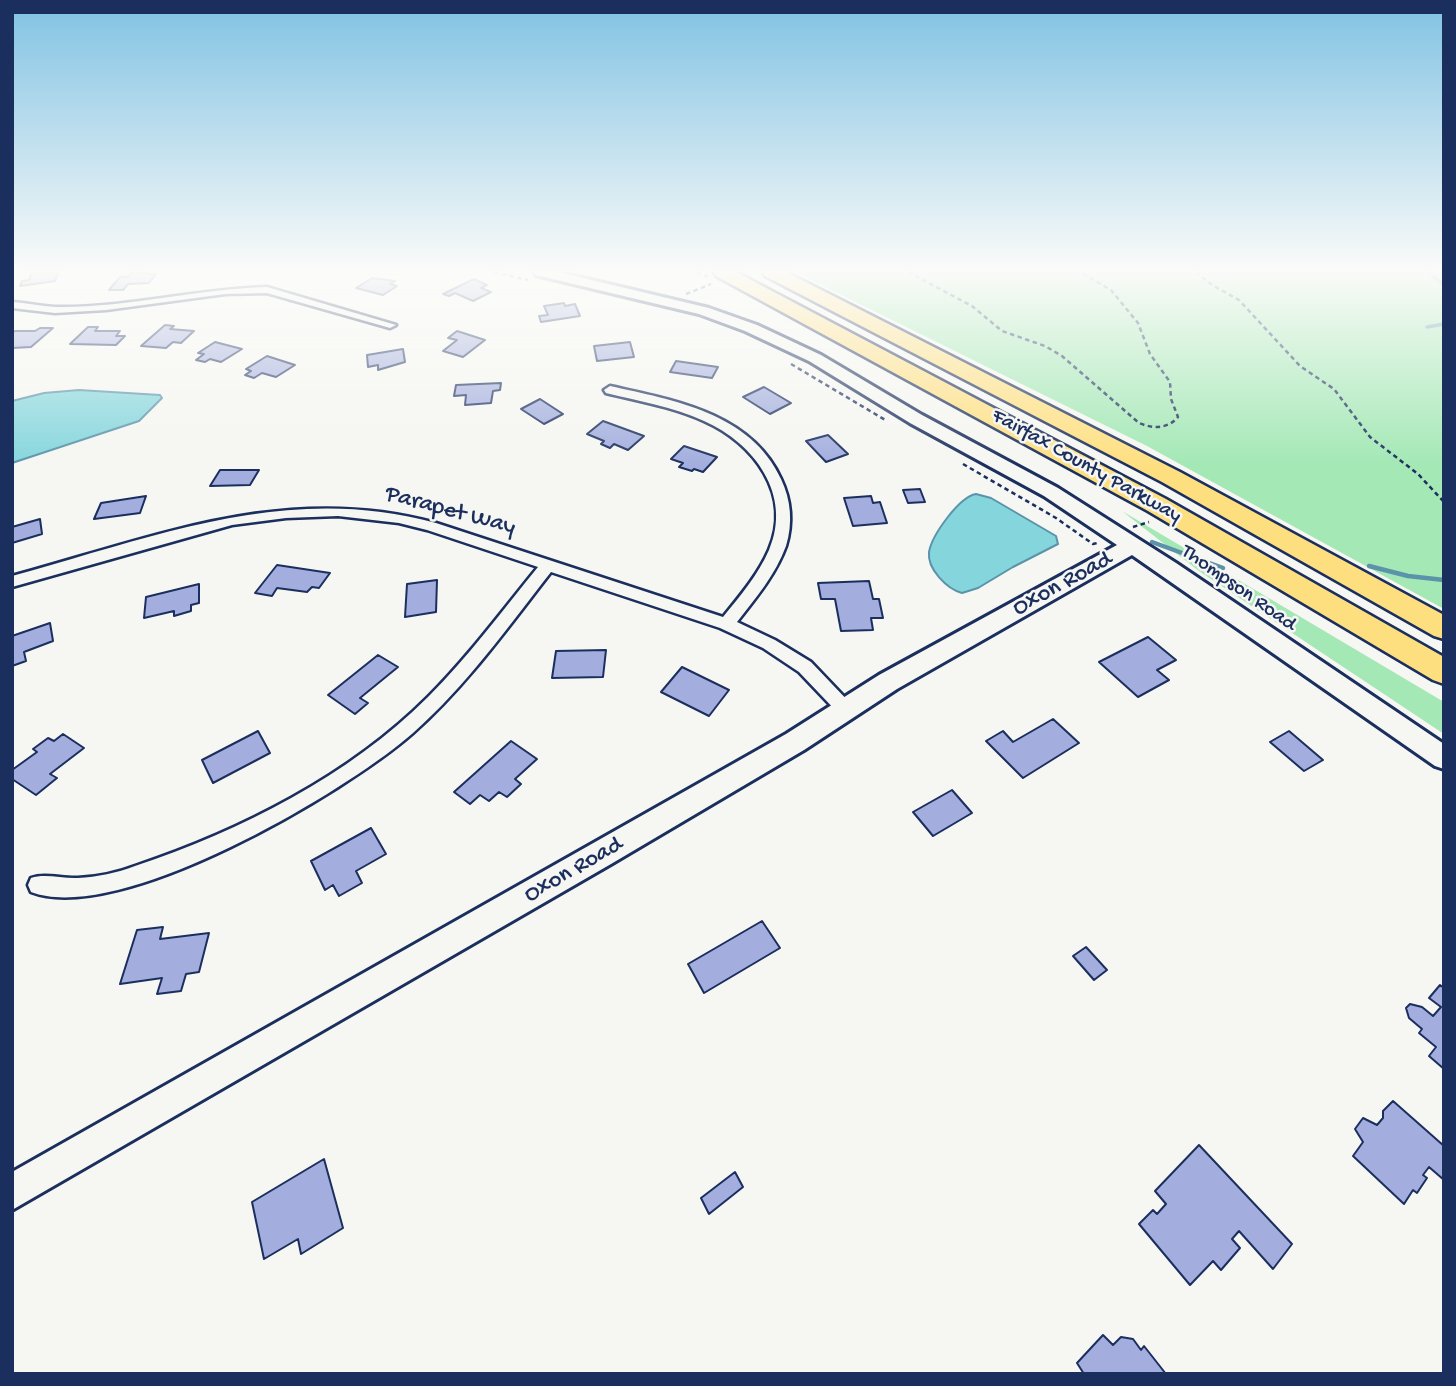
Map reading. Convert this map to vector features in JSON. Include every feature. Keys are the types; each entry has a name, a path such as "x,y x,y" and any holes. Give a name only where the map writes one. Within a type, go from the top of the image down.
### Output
{"highway":[{"name":"Fairfax County Parkway","path":"834,337 1157,505 1444,671"},
{"name":"Fairfax County Parkway","path":"898,337 1171,477 1444,628"}],"street":[{"name":"Thompson Road","path":"769,337 788,344 916,419 1051,492 1444,758"},
{"path":"610,390 651,399 715,421 754,448 776,482 783,516 777,548 752,592 726,624"},
{"name":"Parapet Way","path":"12,582 218,523 275,514 318,511 399,518 726,624 769,644 805,667 845,709"},
{"name":"Oxon Road","path":"12,1192 601,855 888,682 1133,545"},
{"path":"38,885 60,890 83,890 109,885 232,837 290,808 337,780 373,755 432,703 549,565"}],"path":[{"path":"1018,337 1045,346 1062,356 1139,424 1151,428 1172,424 1178,417 1171,399 1170,382 1150,354 1143,337"},
{"path":"1272,337 1295,362 1334,389 1370,437 1419,474 1444,502"},
{"path":"785,361 898,428"},
{"path":"957,461 1056,518 1093,544"}],"green space":[{"path":"926,337 1444,337 1444,609 1147,446"},
{"path":"1122,511 1444,702 1444,734 1199,571"}],"water":[{"path":"79,390 160,395 162,398 139,421 12,463 12,401 44,393"},
{"path":"976,494 991,498 1056,536 1058,544 978,588 962,593 939,577 931,565 929,552 935,536 954,509"}],"building":[{"path":"12,337 43,337 31,347 12,348"},
{"path":"78,337 124,337 116,345 70,344"},
{"path":"152,337 188,337 181,343 173,342 166,348 141,346"},
{"path":"475,337 485,340 463,357 443,351 457,340 448,338"},
{"path":"215,342 242,349 221,362 210,359 205,362 196,360 204,354 198,353"},
{"path":"630,342 634,357 597,361 594,346"},
{"path":"403,349 405,362 378,370 378,365 368,367 367,355"},
{"path":"267,356 295,365 276,377 262,373 254,378 245,375 251,371 246,369"},
{"path":"676,361 718,367 712,378 670,372"},
{"path":"501,383 500,390 493,391 491,403 465,405 466,395 454,396 456,385"},
{"path":"764,387 791,403 770,414 743,397"},
{"path":"540,399 563,414 544,424 521,409"},
{"path":"603,421 644,436 628,450 614,444 610,448 601,444 604,441 587,434"},
{"path":"828,435 848,454 826,462 806,441"},
{"path":"684,446 717,457 703,472 679,467 683,463 671,459"},
{"path":"220,470 259,470 250,485 210,486"},
{"path":"920,489 925,502 908,503 903,490"},
{"path":"146,496 140,513 94,519 101,503"},
{"path":"871,496 873,503 880,502 887,523 853,526 844,498"},
{"path":"40,519 42,534 12,543 12,527"},
{"path":"277,565 330,573 319,588 312,587 307,592 277,588 272,596 255,593"},
{"path":"437,580 436,612 405,617 407,584"},
{"path":"869,581 873,599 879,599 883,618 871,618 873,630 841,631 835,599 821,599 818,583"},
{"path":"199,584 199,603 191,605 191,611 174,616 174,611 144,618 146,597"},
{"path":"50,623 53,641 24,652 26,661 12,666 12,636"},
{"path":"1148,637 1176,660 1157,670 1169,680 1138,697 1099,662"},
{"path":"606,650 603,677 552,678 556,651"},
{"path":"378,655 398,667 360,698 368,703 355,714 328,695"},
{"path":"682,667 729,690 709,716 661,692"},
{"path":"1053,719 1079,743 1023,778 986,741 1003,731 1013,742"},
{"path":"258,731 270,753 213,783 202,760"},
{"path":"1289,731 1323,760 1304,771 1270,742"},
{"path":"63,734 84,748 50,774 57,778 36,795 12,779 12,770 37,752 33,749 48,738 54,741"},
{"path":"511,741 537,759 515,779 521,784 507,797 499,792 489,801 480,795 470,804 454,792"},
{"path":"952,790 972,813 933,836 913,812"},
{"path":"371,828 386,854 356,871 362,883 339,896 333,885 325,890 311,861"},
{"path":"762,921 780,948 704,993 688,964"},
{"path":"163,927 160,939 209,933 199,972 186,974 181,991 157,994 162,978 120,984 137,930"},
{"path":"1086,947 1107,970 1094,980 1073,956"},
{"path":"1440,985 1444,988 1444,1069 1429,1056 1436,1047 1419,1033 1422,1029 1409,1018 1406,1008 1410,1004 1422,1007 1433,1016 1441,1007 1429,998"},
{"path":"1393,1101 1444,1146 1444,1180 1429,1167 1423,1175 1427,1178 1417,1193 1413,1190 1404,1204 1353,1156 1363,1142 1355,1129 1363,1118 1377,1125 1383,1118 1383,1111"},
{"path":"1199,1145 1292,1244 1273,1269 1239,1231 1232,1239 1240,1248 1221,1270 1213,1261 1190,1285 1139,1224 1153,1210 1157,1214 1166,1204 1155,1191"},
{"path":"324,1159 343,1228 301,1254 298,1239 264,1259 252,1202"},
{"path":"735,1172 743,1187 709,1214 701,1198"},
{"path":"1103,1335 1113,1345 1121,1337 1133,1339 1141,1350 1144,1346 1166,1374 1084,1374 1077,1363"}],"waterway":[{"path":"1152,542 1223,568"},
{"path":"1369,566 1408,576 1444,580"}]}
